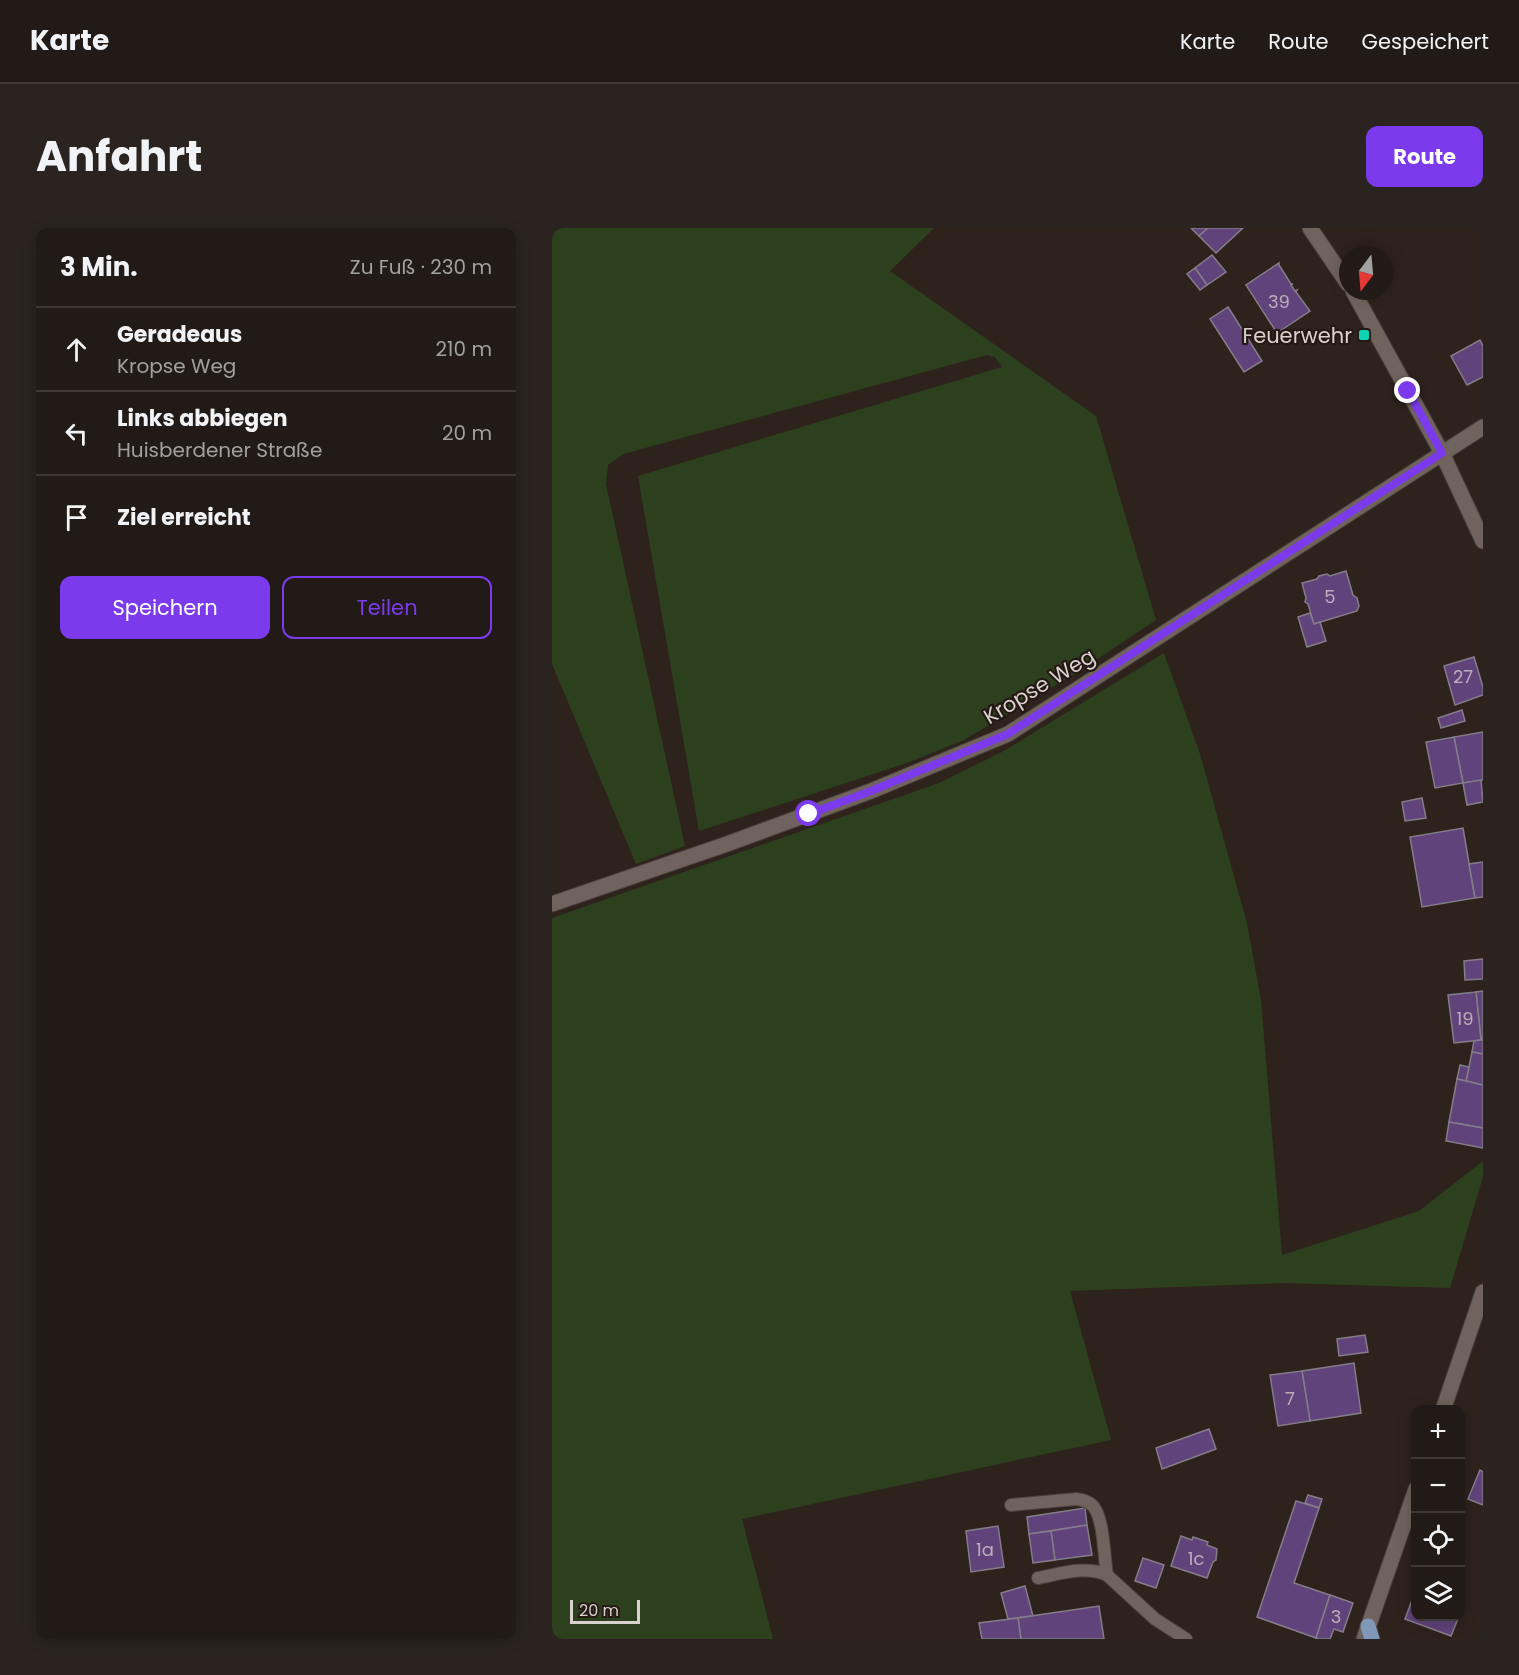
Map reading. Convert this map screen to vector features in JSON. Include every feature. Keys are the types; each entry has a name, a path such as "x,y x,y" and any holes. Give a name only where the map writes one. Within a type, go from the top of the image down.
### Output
{"street":[{"path":"1310,228 1339,271"},
{"path":"1358,300 1442,453 1483,541"},
{"name":"Kropse Weg","path":"552,904 727,844 871,791 1008,734 1483,427"},
{"path":"1445,1405 1483,1292"},
{"path":"1368,1635 1411,1504"}],"lane":[{"path":"1011,1505 1076,1499 1085,1500 1092,1505 1099,1520 1107,1575"},
{"path":"1038,1578 1089,1570 1098,1571 1107,1575 1155,1619 1186,1639"}],"green space":[{"path":"552,228 934,228 890,271 1096,416 1156,620 1078,672 964,740 910,762 699,831 638,476 1002,367 995,357 987,355 623,454 608,465 606,484 685,846 636,864 552,664"},
{"path":"1164,653 1200,754 1247,923 1261,1000 1282,1255 1419,1211 1483,1161 1483,1177 1450,1288 1284,1283 1070,1291 1111,1440 742,1519 773,1639 552,1639 552,918 939,783 1002,752"}],"building":[{"path":"1191,228 1208,228 1199,236"},
{"path":"1208,228 1243,228 1216,253 1199,236"},
{"path":"1212,255 1226,272 1207,285 1195,268"},
{"path":"1279,263 1293,284 1291,285 1295,291 1297,290 1296,292 1310,311 1277,333 1246,285"},
{"path":"1195,268 1207,285 1200,290 1187,274"},
{"path":"1228,307 1262,361 1244,372 1210,319"},
{"path":"1480,340 1483,346 1483,377 1467,385 1451,356"},
{"path":"1346,571 1353,595 1357,598 1359,606 1357,611 1314,624 1308,604 1305,602 1302,583 1317,579 1319,576 1327,574 1330,576"},
{"path":"1310,613 1314,624 1320,622 1326,641 1307,647 1298,617"},
{"path":"1474,657 1483,687 1483,695 1455,705 1444,666"},
{"path":"1462,710 1465,721 1441,728 1438,718"},
{"path":"1483,732 1483,780 1463,783 1454,737"},
{"path":"1454,737 1463,783 1435,788 1426,742"},
{"path":"1481,780 1483,802 1467,805 1463,783"},
{"path":"1422,798 1426,818 1405,821 1402,802"},
{"path":"1463,828 1475,898 1422,907 1410,837"},
{"path":"1483,862 1483,897 1475,898 1469,864"},
{"path":"1483,959 1483,979 1465,980 1464,961"},
{"path":"1483,991 1483,1040 1481,1040 1476,992"},
{"path":"1476,992 1481,1040 1454,1043 1448,995"},
{"path":"1483,1040 1483,1054 1472,1052 1474,1041"},
{"path":"1472,1052 1483,1054 1483,1085 1466,1081"},
{"path":"1460,1065 1469,1067 1466,1081 1457,1079"},
{"path":"1457,1079 1483,1085 1483,1128 1449,1122"},
{"path":"1449,1122 1483,1128 1483,1148 1446,1141"},
{"path":"1365,1335 1368,1352 1339,1356 1337,1339"},
{"path":"1354,1363 1361,1413 1310,1421 1302,1371"},
{"path":"1302,1371 1310,1421 1278,1426 1270,1375"},
{"path":"1209,1429 1216,1449 1162,1469 1156,1448"},
{"path":"1480,1470 1483,1472 1483,1505 1468,1499"},
{"path":"1308,1495 1322,1499 1319,1508 1305,1503"},
{"path":"1296,1501 1319,1508 1294,1583 1330,1595 1316,1638 1257,1617"},
{"path":"1085,1508 1087,1525 1029,1534 1027,1517"},
{"path":"1087,1525 1092,1555 1055,1560 1051,1531"},
{"path":"998,1526 1004,1567 971,1572 966,1531"},
{"path":"1051,1531 1055,1560 1033,1563 1029,1534"},
{"path":"1181,1536 1208,1542 1207,1545 1217,1549 1216,1560 1207,1578 1171,1566"},
{"path":"1143,1558 1164,1565 1156,1588 1135,1581"},
{"path":"1025,1586 1033,1616 1008,1619 1001,1593"},
{"path":"1330,1595 1353,1603 1343,1632 1334,1629 1330,1639 1318,1639 1316,1638"},
{"path":"1411,1603 1411,1621 1457,1621 1451,1636 1405,1619"},
{"path":"1099,1606 1104,1639 1021,1639 1018,1618"},
{"path":"1018,1618 1021,1639 982,1639 979,1623"}],"place":[{"name":"Feuerwehr","path":"1364,335"}],"route":[{"path":"809,814 1008,734 1442,453 1408,391"}]}
